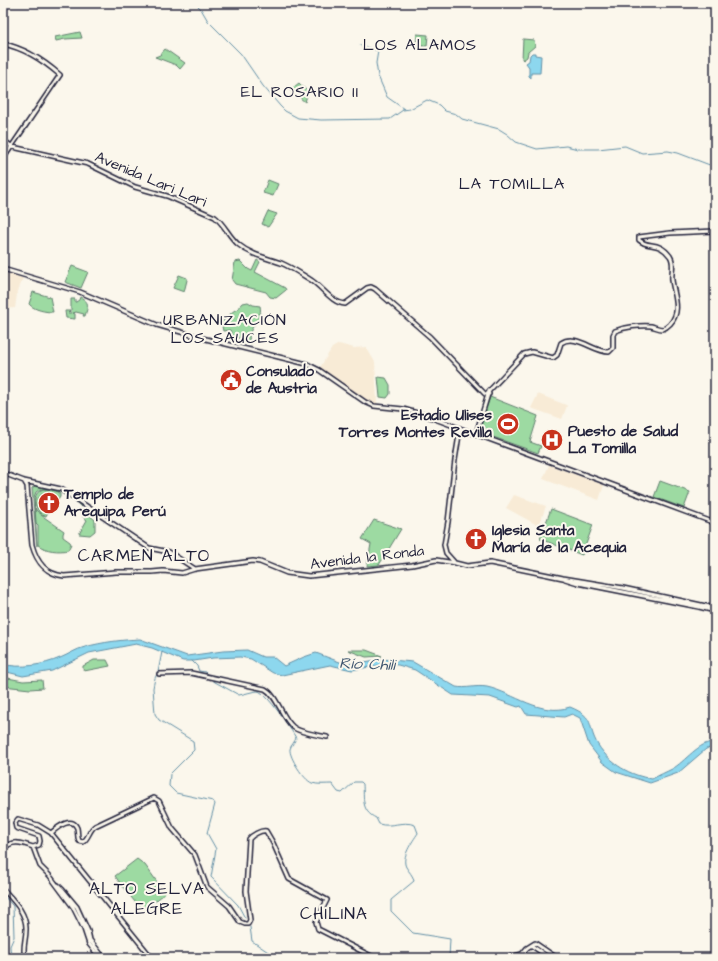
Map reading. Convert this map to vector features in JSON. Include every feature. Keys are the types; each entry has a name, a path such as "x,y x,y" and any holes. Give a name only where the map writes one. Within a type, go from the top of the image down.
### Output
{"street":[{"path":"3,44 29,53 46,63 60,75 3,159"},
{"name":"Avenida Lari Lari","path":"3,140 11,146 88,164 135,187 167,196 215,217 221,222 239,246 249,252 283,264 312,281 340,304 345,304 367,288 371,287 375,289 430,337 485,394 489,394"},
{"path":"476,434 490,390 524,354 529,352 553,358 557,355 560,343 565,340 571,340 609,352 613,348 613,333 617,330 649,326 662,329 666,328 674,320 677,312 672,279 672,261 667,253 659,246 642,243 639,240 639,237 670,233 715,231"},
{"path":"3,269 80,292 157,325 202,338 307,364 365,402 374,406 385,406 410,410 715,523"},
{"path":"454,563 446,553 444,545 460,428"},
{"path":"3,473 24,481 61,489 149,548 169,552 195,569"},
{"name":"Avenida la Ronda","path":"24,481 27,486 32,546 34,552 45,569 51,573 64,576 116,572 163,571 182,573 195,569 253,561 260,562 287,573 314,576 412,565 436,560 467,566 490,564 563,578"},
{"path":"27,486 33,482"},
{"path":"447,562 450,557"},
{"path":"188,565 188,571"},
{"path":"563,578 715,608"},
{"path":"563,578 578,583 715,611"},
{"path":"159,674 191,673 265,689 293,727 300,731 327,737"},
{"path":"51,833 64,824 72,823 76,825 79,841 83,842 95,826 137,805 155,799 159,801 172,828 194,855 207,887 229,906 242,923 248,924 250,920 246,891 248,839 263,830 268,832 289,878 327,900 316,922 318,929 375,958"},
{"path":"3,850 9,844 16,842 33,847 39,845 40,838 35,834 16,828 15,823 17,820 20,819 51,833 152,958"},
{"path":"33,847 40,866 58,886 73,907 84,928 90,944 100,958"},
{"path":"58,886 76,905 92,942 104,958"},
{"path":"3,889 19,908 22,914 26,928 23,949 25,958"},
{"path":"507,958 522,954 527,948 535,943 557,958"},
{"path":"532,946 550,958"}],"shaded area":[{"path":"3,272 23,278 17,294 15,308 3,309"},
{"path":"339,344 354,348 366,347 375,362 377,404 368,402 319,369 332,348"},
{"path":"538,394 567,406 562,419 531,408"},
{"path":"549,465 604,485 599,500 543,479"},
{"path":"514,495 546,506 539,526 506,508"}],"green space":[{"path":"80,32 82,38 56,41 55,37"},
{"path":"417,34 428,35 427,46 416,46"},
{"path":"523,39 534,40 535,46 528,52 527,57 523,60 522,59"},
{"path":"165,49 185,63 180,69 176,65 155,57 160,55"},
{"path":"299,83 308,92 305,102 290,90"},
{"path":"268,180 278,184 273,196 263,193"},
{"path":"268,211 277,214 268,227 262,224"},
{"path":"257,260 260,262 255,272 285,288 286,290 276,298 270,297 266,292 235,284 232,280 235,262 240,261 252,271"},
{"path":"72,266 88,272 81,288 65,282"},
{"path":"179,275 187,278 184,292 173,288"},
{"path":"33,292 50,297 53,312 37,309 29,304"},
{"path":"80,297 87,303 85,316 83,316 84,314 76,312 73,313 75,314 75,319 66,318 65,311 70,311 68,313 71,313 71,299 75,299 76,302"},
{"path":"248,302 253,305 260,306 259,316 250,334 249,339 251,345 246,344 242,338 233,338 230,330 223,331 221,321 227,320 231,313 237,310 243,303"},
{"path":"378,377 386,378 390,385 390,394 387,398 380,397"},
{"name":"Estadio Ulises Torres Montes Revilla","path":"490,397 538,416 530,442 541,446 538,453 478,431"},
{"path":"660,481 690,492 684,508 654,497"},
{"path":"36,485 60,492 41,489 36,492 34,497 37,546 32,488"},
{"path":"43,489 56,491 60,494 58,500 53,494 42,494 38,499 40,500 42,510 44,512 48,512 46,516 41,515 64,531 63,537 71,544 68,550 61,551 45,549 38,545 38,525 36,523 35,508 41,514 35,504 35,497 39,491"},
{"path":"551,509 593,525 582,555 540,539"},
{"path":"88,514 95,520 95,531 90,535 79,534 87,520 82,516"},
{"path":"374,520 401,529 379,565 367,566 371,544 362,539"},
{"path":"348,650 366,650 382,656 366,657"},
{"path":"94,660 107,660 110,666 84,671 83,666"},
{"path":"3,677 23,681 42,680 43,688 30,689 3,686"},
{"path":"137,859 145,865 165,893 143,912 115,876"}],"water":[{"path":"532,53 541,56 540,73 531,73 531,78 529,76 529,67 526,63 529,61"},
{"name":"Río Chili","path":"140,639 187,656 223,651 247,650 263,657 273,657 284,666 316,653 345,664 382,659 413,662 456,687 487,687 538,707 549,709 570,707 588,719 594,738 609,758 629,772 652,779 677,766 692,752 703,745 715,742 715,747 706,749 678,773 650,783 616,772 602,762 589,745 580,718 572,714 564,717 526,714 521,706 518,707 490,697 453,695 415,670 398,665 387,664 352,670 330,665 282,675 273,673 251,659 240,657 183,661 152,648 136,644 89,653 52,671 23,676 3,671 3,664 24,666 39,664 63,657 78,649 92,645"}],"waterway":[{"path":"195,3 201,9 208,21 241,54 263,86 280,106 285,111 298,118 321,120 390,119 403,110 410,109 427,100 439,105 445,111 456,114 462,119 499,129 516,142 537,149 566,146 578,149 598,149 625,146 642,153 668,151 678,153 715,167"},
{"path":"360,45 378,51 376,63 378,76 387,97 404,109"},
{"path":"162,652 153,688 155,714 159,720 193,741 194,750 170,774 169,786 176,793 213,801 215,804 207,833 216,849 211,877 238,905 245,918"},
{"path":"192,661 197,666 199,671 205,672 209,676"},
{"path":"211,679 239,695 258,691 267,698 296,738 290,749 290,753 298,768 309,781 317,784 332,784 338,792 342,793 354,782 361,782 363,784 364,804 368,812 376,818 379,824 388,825 406,823 415,825 418,833 408,850 405,859 406,867 412,875 414,881 391,900 391,911 413,933 450,939 449,958"},
{"path":"3,895 13,906 14,937 10,946 11,958"},
{"path":"250,927 252,941 277,958"}],"place":[{"name":"Consulado de Austria","path":"231,380"},
{"name":"Estadio Ulises Torres Montes Revilla","path":"508,424"},
{"name":"Puesto de Salud La Tomilla","path":"552,440"},
{"name":"Templo de Arequipa, Perú","path":"49,503"},
{"name":"Iglesia Santa María de la Acequia","path":"476,539"}],"district":[{"name":"LOS ALAMOS","path":"420,44"},
{"name":"EL ROSARIO II","path":"300,91"},
{"name":"LA TOMILLA","path":"512,183"},
{"name":"URBANIZACIÓN LOS SAUCES","path":"225,328"},
{"name":"CARMEN ALTO","path":"144,555"},
{"name":"ALTO SELVA ALEGRE","path":"147,898"},
{"name":"CHILINA","path":"334,913"}]}
